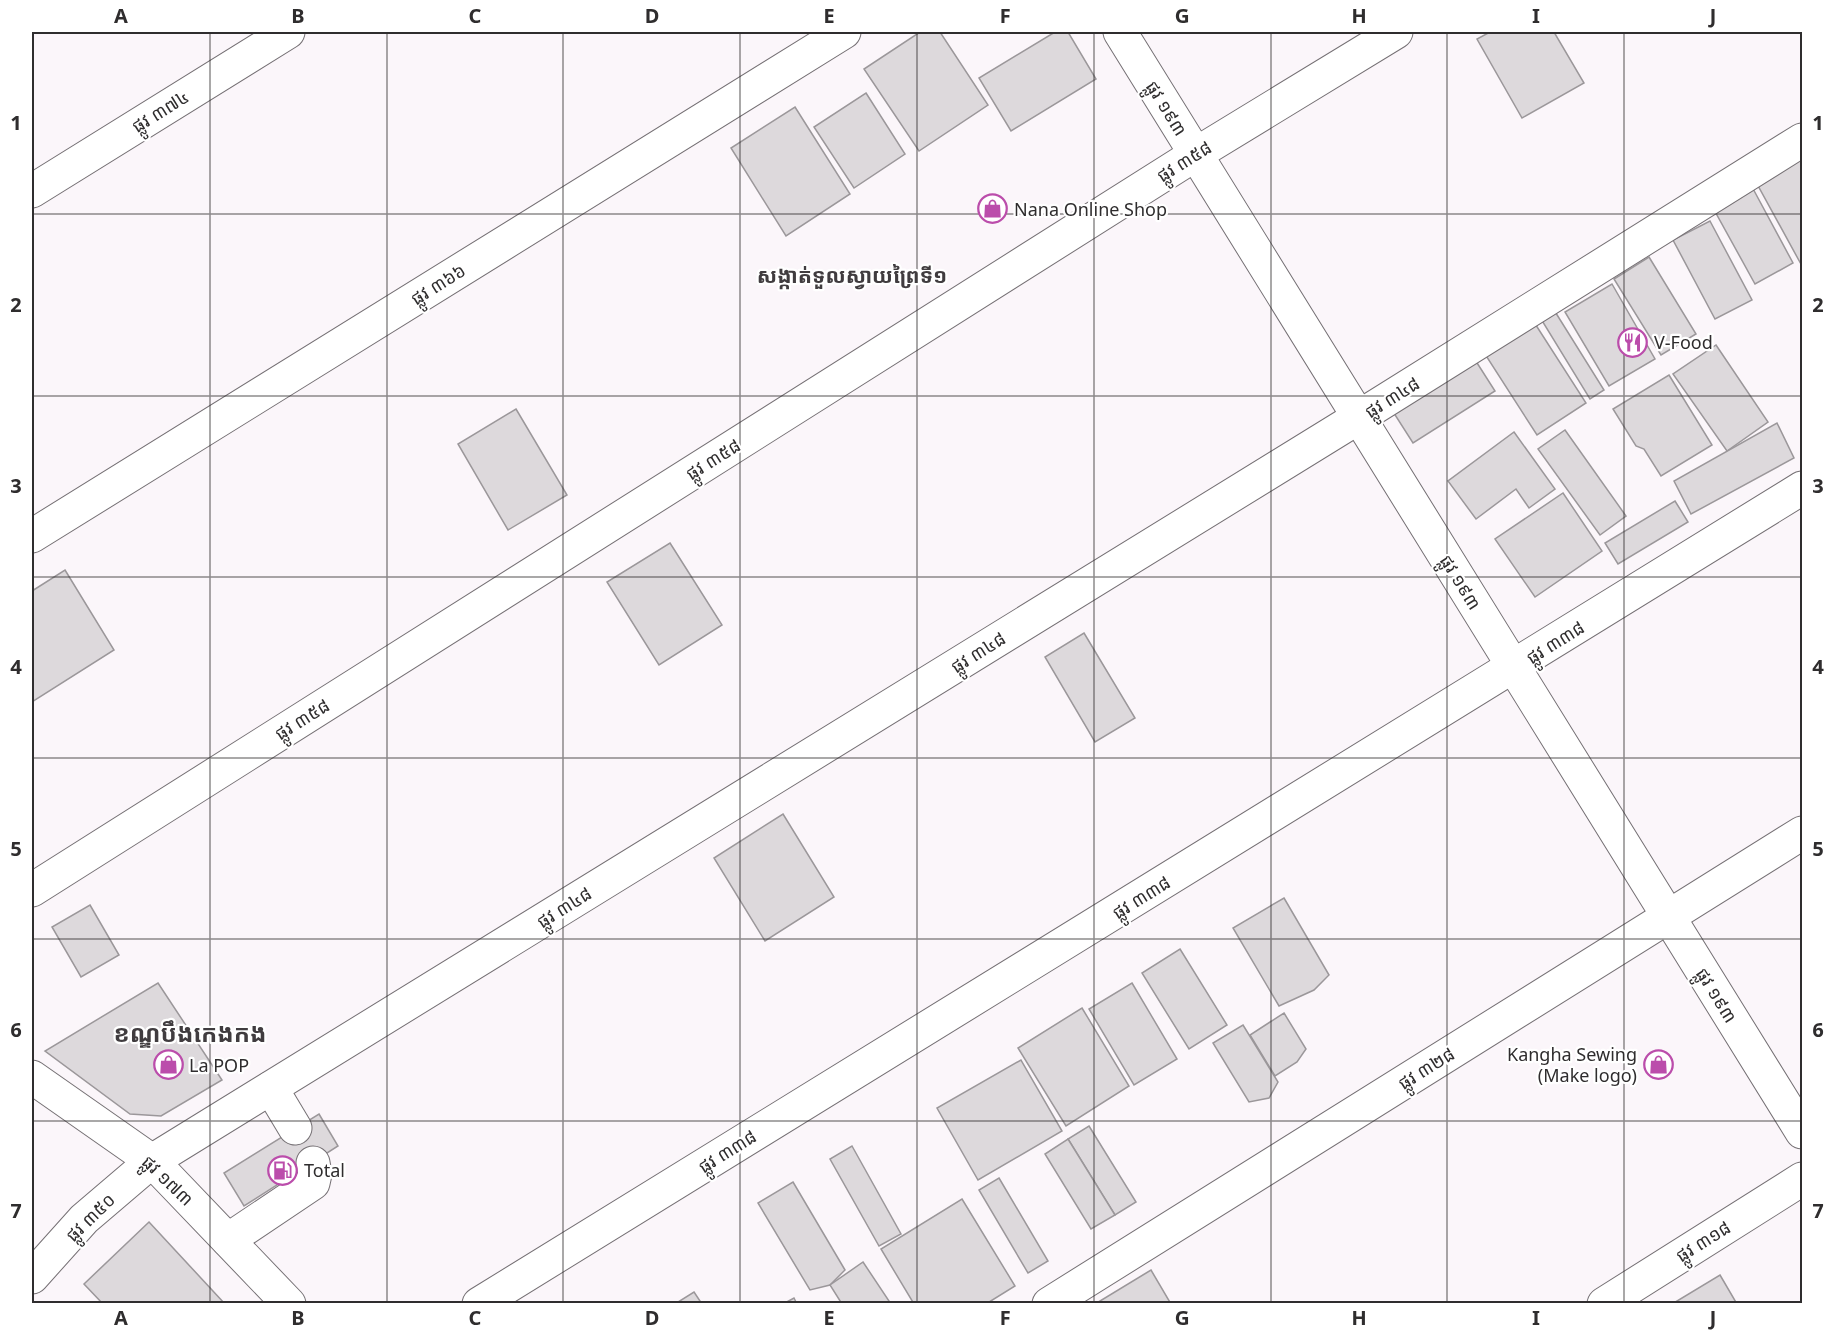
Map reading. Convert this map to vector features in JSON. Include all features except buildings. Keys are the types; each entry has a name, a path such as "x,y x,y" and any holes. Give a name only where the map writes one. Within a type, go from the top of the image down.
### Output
{"street":[{"name":"ផ្លូវ ៣៧៤","path":"32,191 288,32"},
{"name":"ផ្លូវ ៣៦៦","path":"32,536 844,32"},
{"name":"ផ្លូវ ១៩៣","path":"1120,32 1803,1132"},
{"name":"ផ្លូវ ៣៥៨","path":"32,890 1196,154 1396,32"},
{"name":"ផ្លូវ ៣៤៨","path":"152,1161 1359,417 1803,140"},
{"name":"ផ្លូវ ៣៣៨","path":"479,1304 1803,488"},
{"name":"ផ្លូវ ៣២៨","path":"1049,1304 1803,832"},
{"name":"ផ្លូវ ១៧៣","path":"32,1077 152,1161 289,1304"},
{"path":"271,1088 295,1128"},
{"name":"ផ្លូវ ៣៥០","path":"32,1277 84,1220 152,1161"},
{"path":"228,1240 313,1183 315,1174 313,1162"},
{"name":"ផ្លូវ ៣១៨","path":"1604,1304 1803,1179"}],"place":[{"name":"Nana Online Shop","path":"993,209"},
{"name":"V-Food","path":"1633,342"},
{"name":"Kangha Sewing (Make logo)","path":"1658,1064"},
{"name":"La POP","path":"168,1065"},
{"name":"Total","path":"283,1170"}],"district":[{"name":"សង្កាត់ទួលស្វាយព្រៃទី១","path":"852,275"},
{"name":"ខណ្ឌបឹងកេងកង","path":"190,1032"}]}
